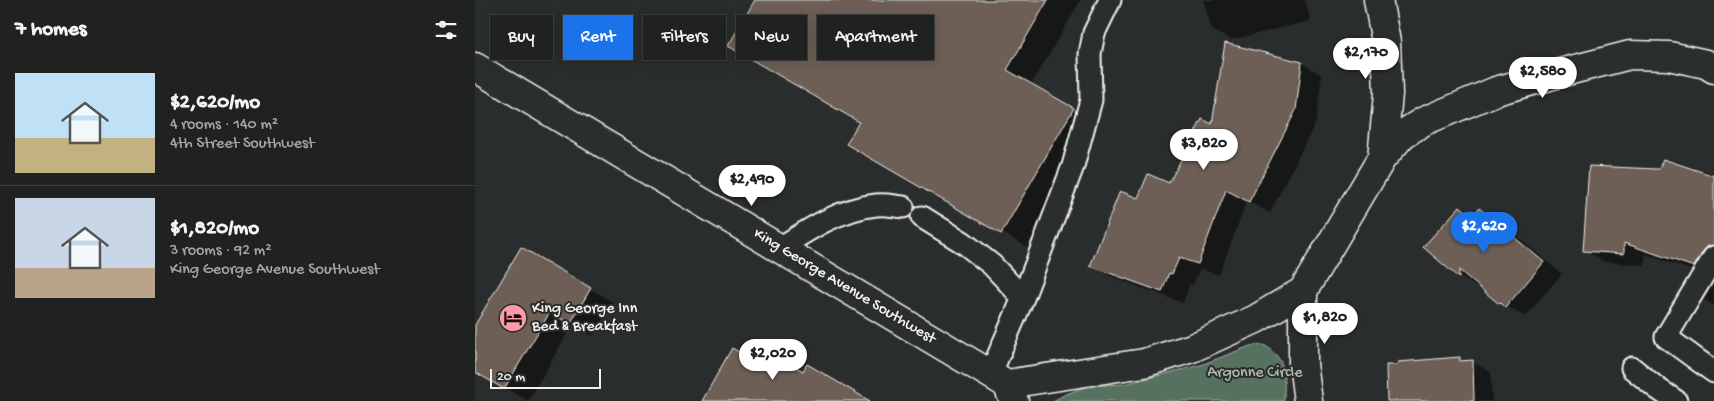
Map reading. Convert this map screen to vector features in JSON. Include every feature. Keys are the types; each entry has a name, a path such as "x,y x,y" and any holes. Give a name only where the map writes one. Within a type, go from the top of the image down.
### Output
{"street":[{"path":"1378,0 1386,42 1388,94 1382,158"},
{"path":"1004,387 1144,363 1192,348 1256,319 1303,291 1382,158 1403,134 1424,121 1496,91 1630,55 1669,56 1706,64 1714,69"},
{"name":"King George Avenue Southwest","path":"475,67 780,248 1004,387"},
{"path":"1303,291 1303,364 1308,401"}],"lane":[{"path":"1004,387 1023,298 1073,166 1091,100 1090,54 1094,33 1110,0"},
{"path":"780,248 813,227 854,209 877,205 903,207"},
{"path":"922,217 964,243 992,264 1023,298"},
{"path":"1714,256 1666,337 1714,372"},
{"path":"1631,368 1676,401"}],"green space":[{"name":"Argonne Circle","path":"1264,345 1281,362 1284,376 1284,401 1053,401 1087,386 1124,384 1201,365 1250,346"}],"building":[{"path":"755,0 1048,0 1007,70 1074,108 1001,234 846,144 859,122 752,60 807,60 807,15 746,15"},
{"path":"736,32 736,51 728,46"},
{"path":"1225,43 1302,62 1296,110 1249,202 1226,190 1198,264 1179,258 1172,274 1169,273 1162,292 1090,266 1120,191 1138,198 1148,174 1169,183 1202,119 1212,124"},
{"path":"1663,159 1714,176 1714,245 1708,246 1704,250 1694,267 1624,243 1624,254 1583,251 1589,166 1659,169"},
{"path":"1460,206 1469,214 1472,210 1475,213 1479,208 1544,262 1505,308 1459,270 1459,278 1423,247"},
{"name":"King George Inn Bed & Breakfast","path":"521,247 591,288 570,324 550,312 504,389 475,372 475,325"},
{"path":"757,346 803,371 807,364 870,401 702,401 732,348 739,352"},
{"path":"1460,357 1460,361 1473,360 1474,401 1387,401 1386,365 1398,365 1398,362"}],"place":[{"name":"King George Inn Bed & Breakfast","path":"513,318"}]}
